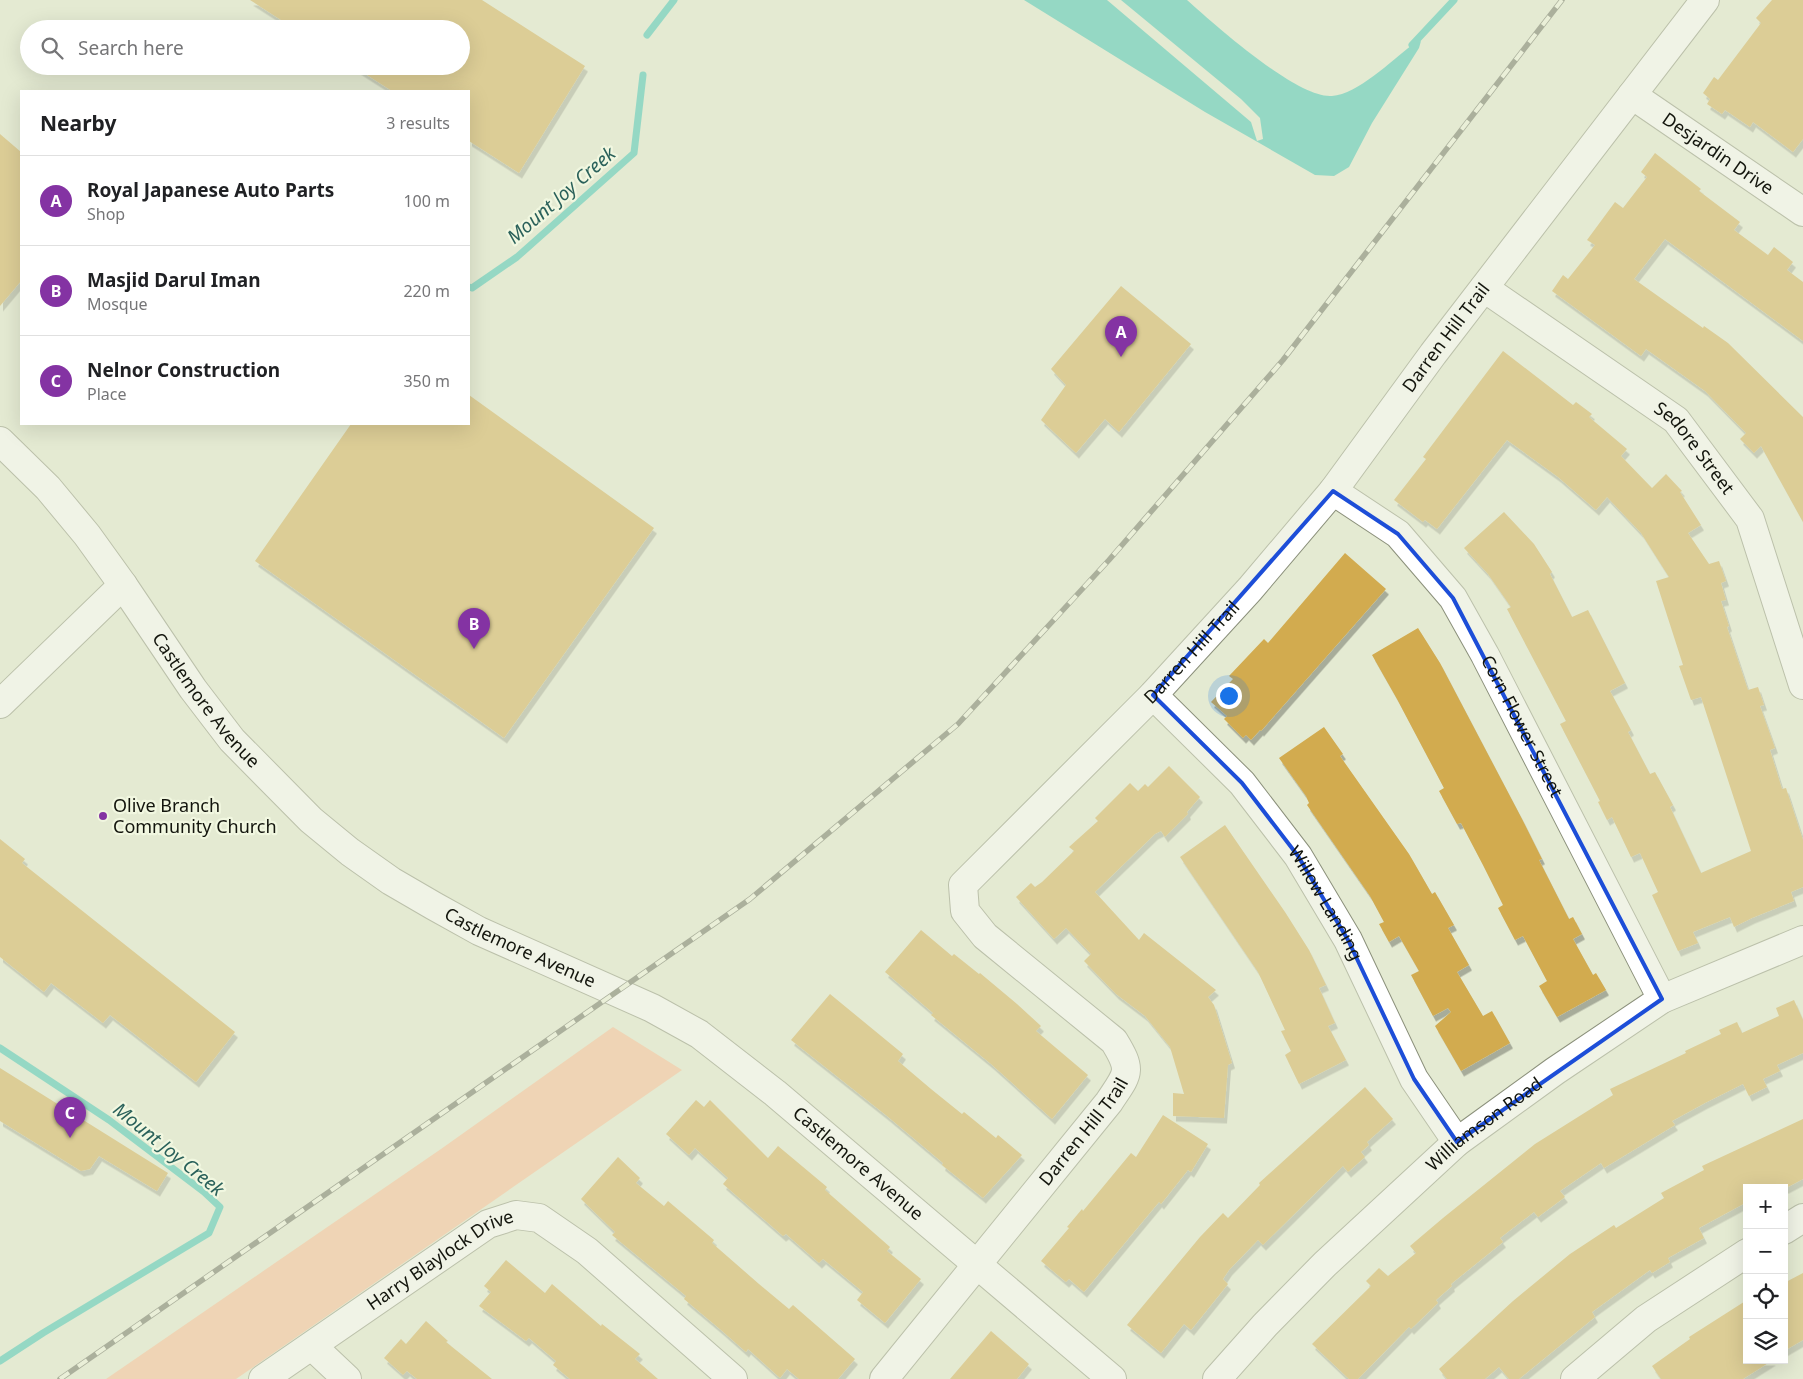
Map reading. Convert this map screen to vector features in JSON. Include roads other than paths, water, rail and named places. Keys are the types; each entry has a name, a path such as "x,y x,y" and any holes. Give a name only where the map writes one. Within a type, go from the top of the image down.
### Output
{"street":[{"name":"Darren Hill Trail","path":"978,1265 1006,1226 1109,1102 1127,1075 1125,1060 1114,1041 986,936 965,911 963,885 1153,695 1250,589 1332,491 1484,288 1705,0"},
{"name":"Desjardin Drive","path":"1632,95 1803,212"},
{"name":"Sedore Street","path":"1484,288 1676,420 1750,519 1803,686"},
{"name":"Castlemore Avenue","path":"0,441 48,488 123,585 193,690 232,740 311,820 350,852 391,881 479,931 652,1008 699,1034 775,1093 1112,1379"},
{"name":"Corn Flower Street","path":"1332,491 1398,534 1453,598 1485,655 1662,999"},
{"path":"0,704 123,585"},
{"name":"Willow Landing","path":"1153,695 1242,783 1298,856 1348,940 1414,1079 1457,1142"},
{"name":"Williamson Road","path":"1217,1379 1325,1264 1457,1142 1555,1071 1662,999 1803,940"},
{"name":"Harry Blaylock Drive","path":"263,1379 488,1224 516,1215 539,1218 587,1251 733,1379"},
{"path":"1786,1229 1803,1218"},
{"path":"1575,1379 1646,1318 1743,1256"},
{"path":"884,1379 978,1265"},
{"path":"312,1346 347,1379"}],"water":[{"path":"1024,0 1107,0 1251,122 1257,141 1263,139 1260,118 1241,99 1121,0 1187,0 1256,58 1298,86 1317,94 1332,96 1353,89 1384,68 1412,45 1421,41 1419,48 1372,123 1349,167 1334,176 1315,175 1205,112"}],"waterway":[{"name":"Mount Joy Creek","path":"647,35 674,0"},
{"path":"1412,45 1454,0"},
{"name":"Mount Joy Creek","path":"470,287 472,288 517,257 634,153 643,75"},
{"name":"Mount Joy Creek","path":"0,1048 109,1120 204,1192 220,1207 209,1233 0,1361"}],"railway":[{"path":"60,1379 750,899 958,724 1109,560 1283,360 1562,0"}],"place":[{"name":"Royal Japanese Auto Parts","path":"1121,357"},
{"name":"Masjid Darul Iman","path":"474,649"},
{"name":"Olive Branch Community Church","path":"103,816"},
{"name":"Nelnor Construction","path":"70,1138"}]}
